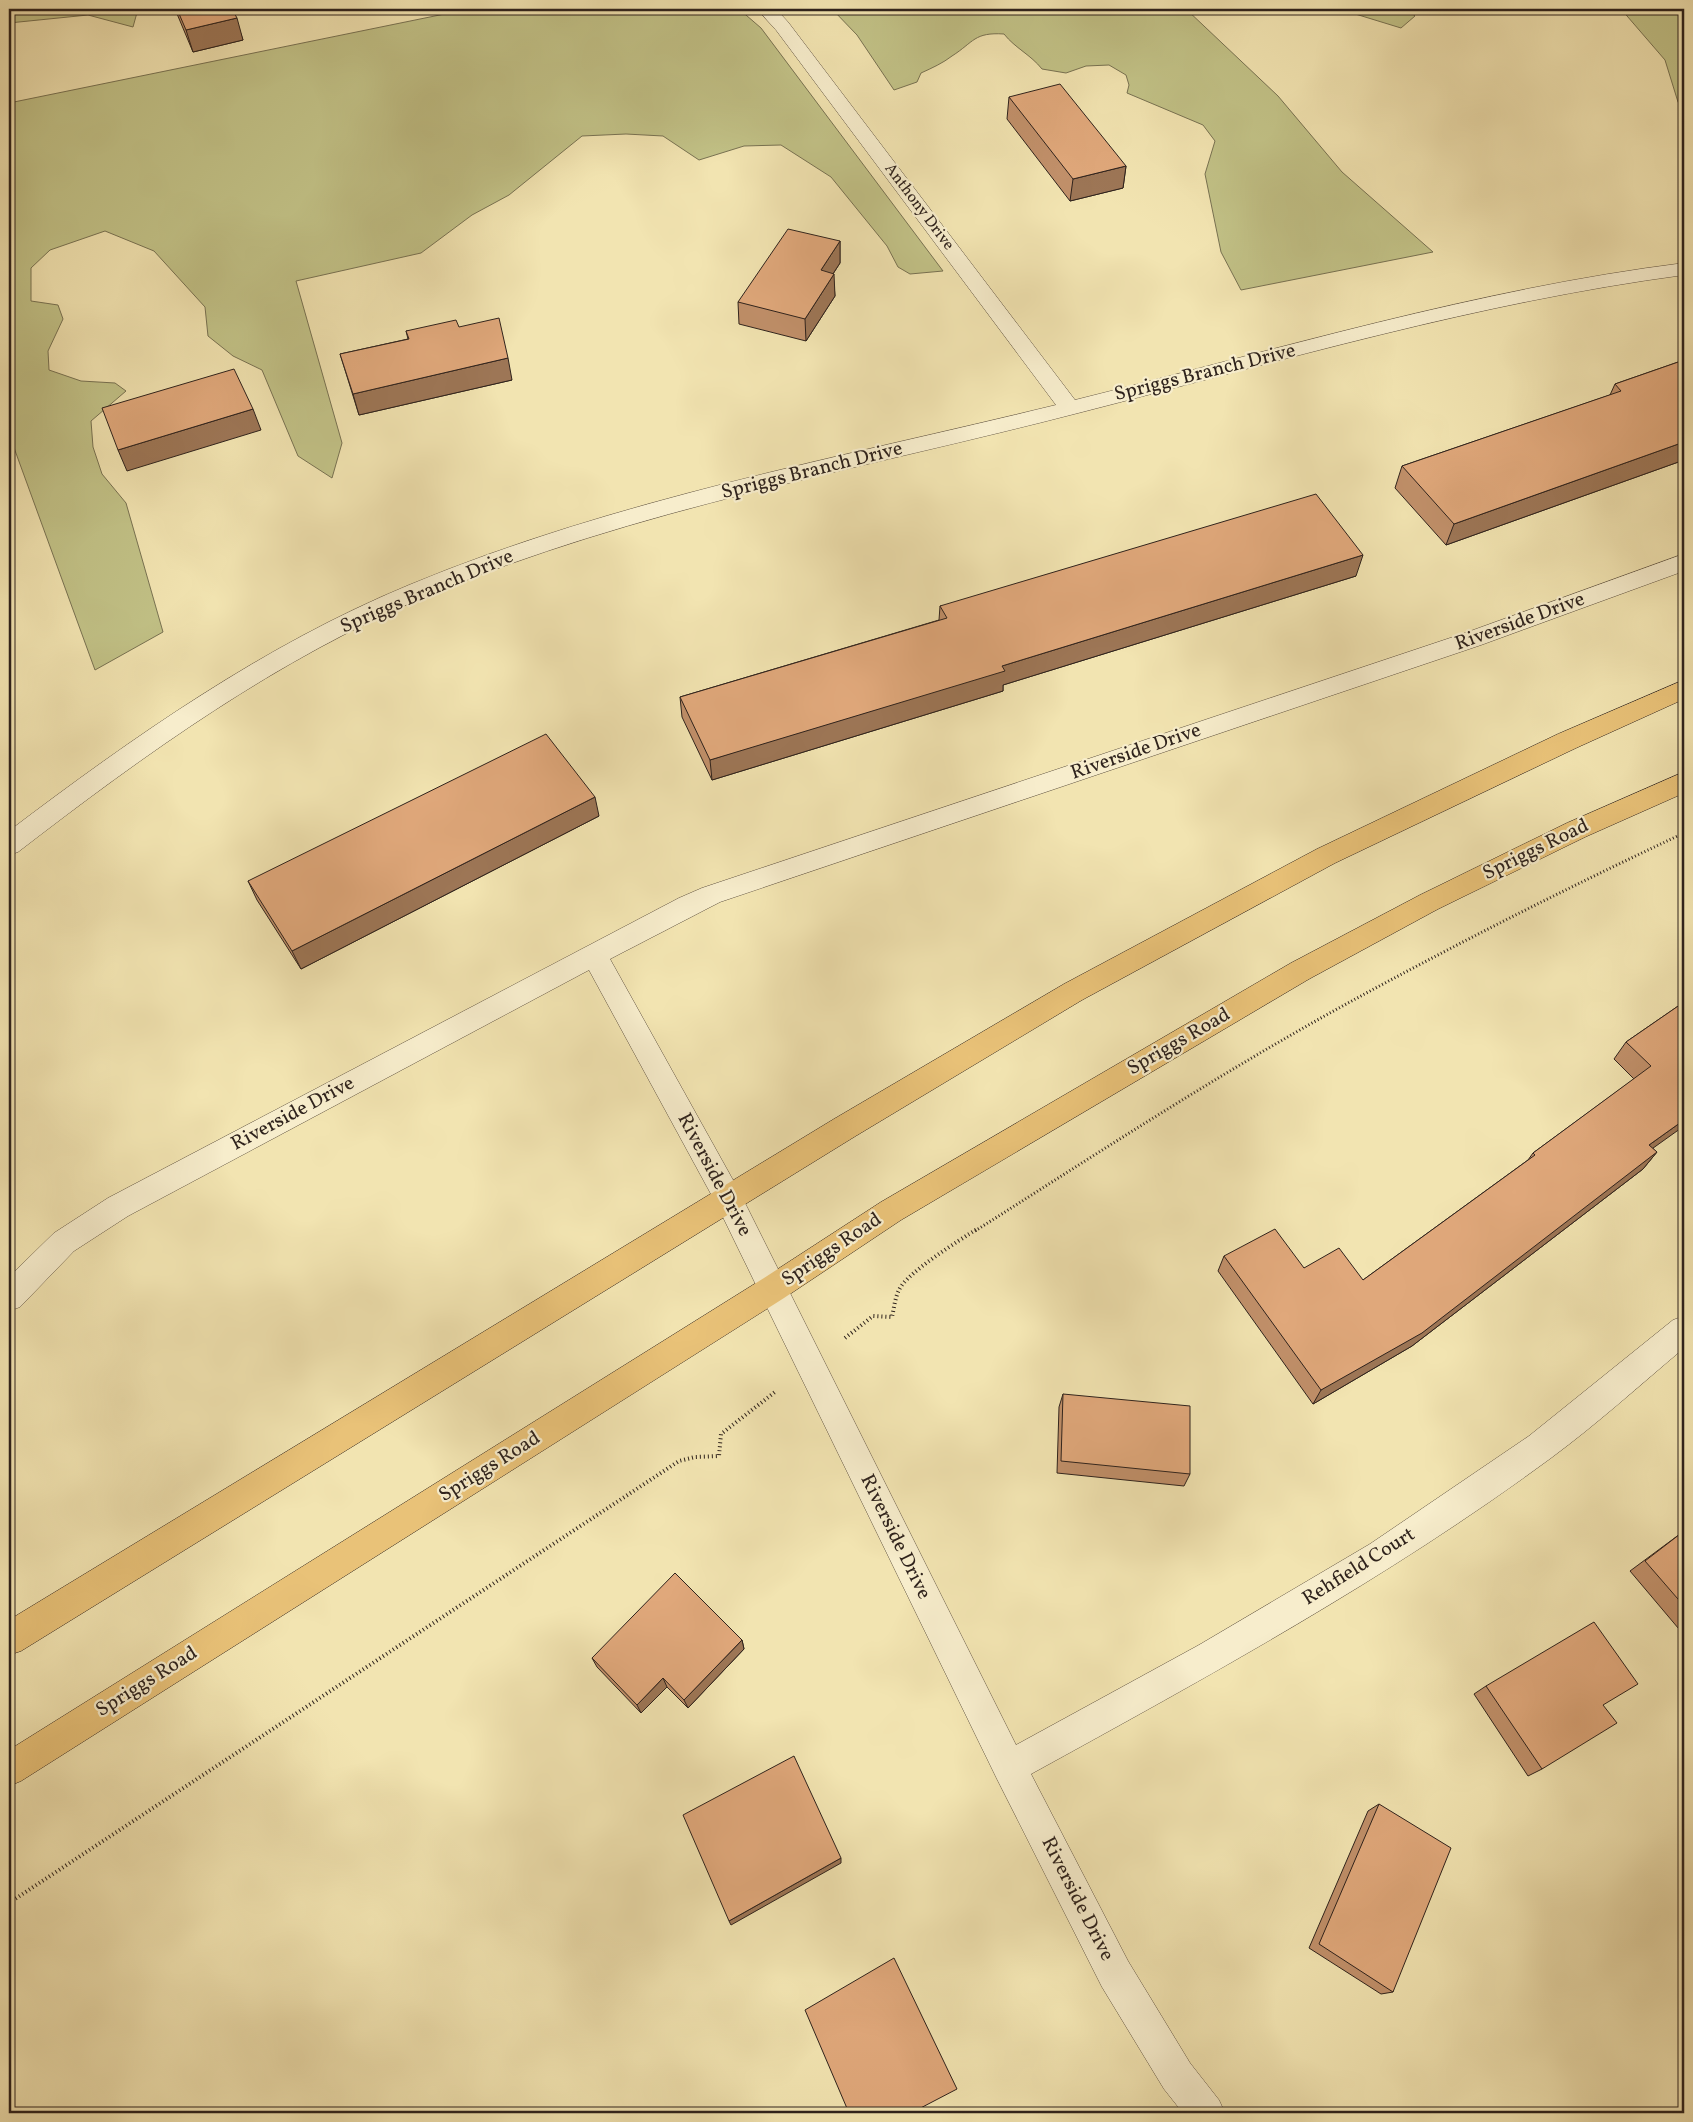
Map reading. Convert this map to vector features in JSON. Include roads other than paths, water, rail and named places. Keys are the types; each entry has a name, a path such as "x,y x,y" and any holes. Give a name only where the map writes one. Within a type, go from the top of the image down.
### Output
{"main road":[{"path":"9,1639 728,1198 1073,992 1215,914 1353,843 1567,740 1684,689"},
{"name":"Spriggs Road","path":"9,1769 774,1288 891,1211 1300,971 1438,898 1576,830 1684,782"}],"street":[{"name":"Anthony Drive","path":"766,9 782,26 1070,408"},
{"name":"Spriggs Branch Drive","path":"9,845 78,791 201,706 278,660 376,610 476,568 586,530 740,488 1070,408 1390,326 1514,298 1684,269"},
{"name":"Riverside Drive","path":"9,1297 64,1242 118,1207 688,905 711,895 1473,639 1684,562"},
{"name":"Riverside Drive","path":"594,956 728,1198 1009,1767 1115,1974 1177,2076 1206,2113"},
{"name":"Rehfield Court","path":"1009,1767 1211,1657 1381,1555 1540,1447 1684,1330"}]}
